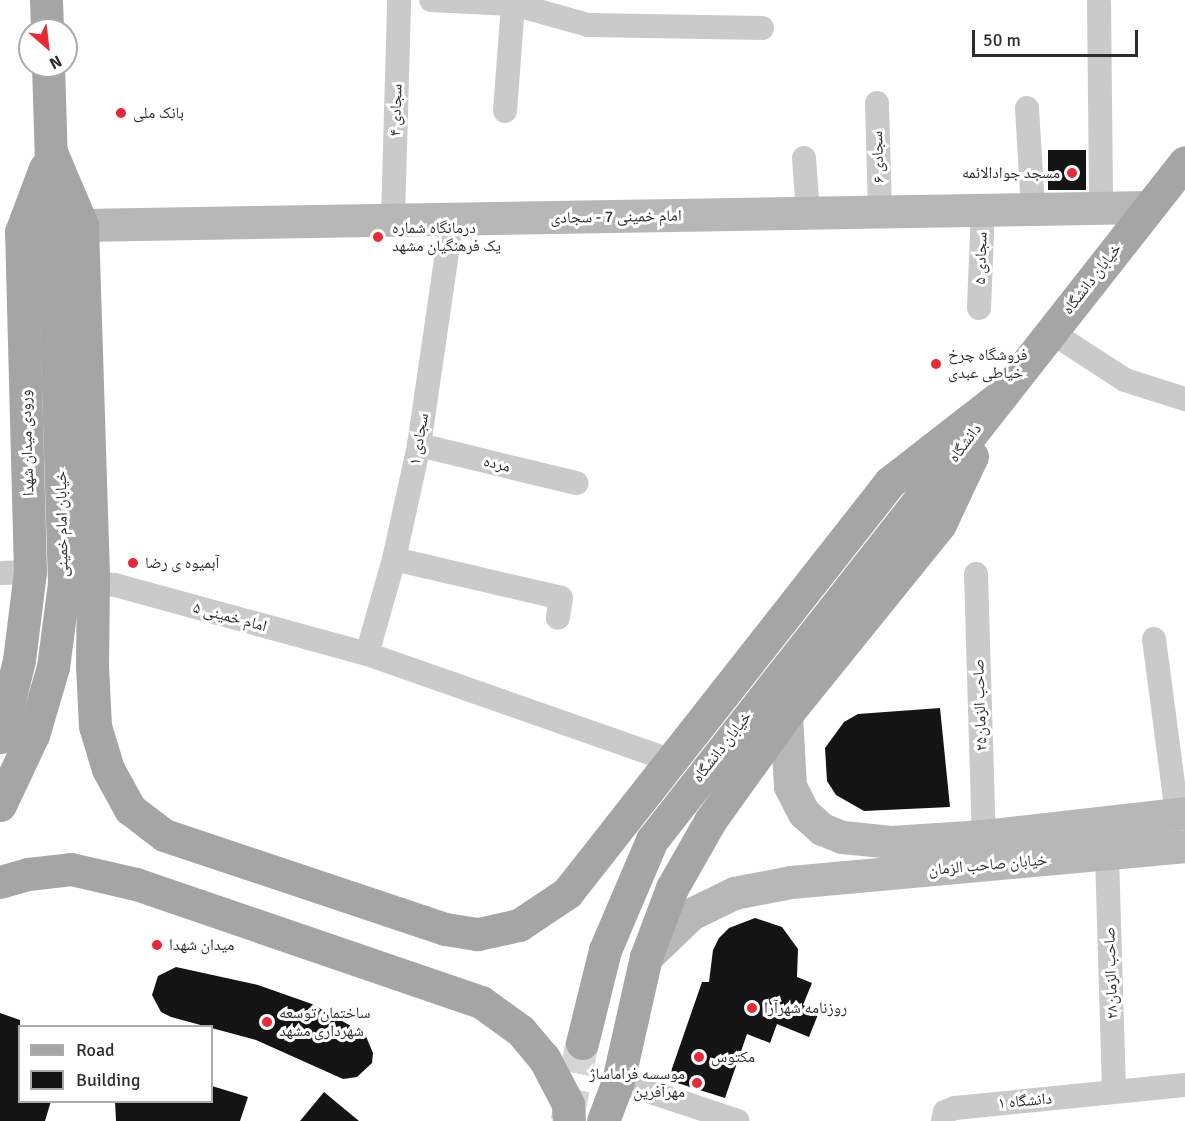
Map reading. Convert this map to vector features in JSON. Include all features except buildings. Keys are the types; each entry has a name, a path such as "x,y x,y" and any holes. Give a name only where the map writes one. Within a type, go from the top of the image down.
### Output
{"main road":[{"path":"46,0 47,18"},
{"path":"48,78 51,152 68,229 93,583 95,726 108,769 130,809 164,834 445,929 478,934 519,925 549,908 567,893 617,833 670,760 890,483 999,397"},
{"name":"ورودی میدان شهدا","path":"0,736 19,660 15,573 21,232 51,152"},
{"name":"خیابان دانشگاه","path":"999,397 1185,162"},
{"name":"خیابان امام خمینی","path":"0,805 33,735 53,667 64,584 68,229"},
{"path":"603,1121 618,1081 646,957 672,888 710,821 786,716 940,524 999,397"},
{"name":"دانشگاه","path":"930,489 999,397"},
{"name":"خیابان دانشگاه","path":"582,1043 605,950 652,840 930,489"},
{"path":"0,882 28,874 71,869 136,884 481,1002 521,1031 544,1058 568,1104 569,1121"}],"street":[{"name":"سجادی ۴","path":"393,220 399,0"},
{"path":"431,0 513,4 588,25 762,28"},
{"path":"1099,3 1101,207"},
{"path":"505,111 513,4"},
{"name":"سجادی ۶","path":"877,103 880,211"},
{"path":"1028,108 1034,208"},
{"path":"804,158 808,213"},
{"name":"امام خمینی 7 - سجادی","path":"68,229 393,220 1149,207"},
{"name":"سجادی ۵","path":"979,308 982,209"},
{"name":"سجادی ۱","path":"367,654 394,559 419,445 452,219"},
{"path":"1051,332 1125,380 1185,399"},
{"name":"مرده","path":"419,445 576,483"},
{"path":"394,559 561,598 558,618"},
{"name":"صاحب الزمان۲۵","path":"976,574 984,836"},
{"name":"امام خمینی ۵","path":"93,583 115,585 367,654 670,760"},
{"path":"786,716 786,767 790,786 804,813 822,829 868,842 984,836 1181,814 1155,639"},
{"name":"خیابان صاحب الزمان","path":"646,957 691,914 718,900 791,882 1107,855 1185,846"},
{"name":"صاحب الزمان۲۸","path":"1107,855 1114,1090"},
{"path":"618,1081 738,1121"},
{"name":"دانشگاه ۱","path":"943,1121 945,1112 955,1107 1185,1085"}],"tunnel":[{"path":"567,1121 582,1043"}],"place":[{"name":"بانک ملی","path":"121,113"},
{"name":"مسجد جوادالائمه","path":"1072,173"},
{"name":"درمانگاه شماره یک فرهنگیان مشهد","path":"378,237"},
{"name":"فروشگاه چرخ خیاطی عبدی","path":"936,364"},
{"name":"آبمیوه ی رضا","path":"133,563"},
{"name":"میدان شهدا","path":"157,945"},
{"name":"روزنامه شهرآرا","path":"752,1008"},
{"name":"ساختمان توسعه شهرداری مشهد","path":"267,1022"},
{"name":"مکتوس","path":"699,1057"},
{"name":"موسسه فراماساژ مهرآفرین","path":"697,1083"}]}
